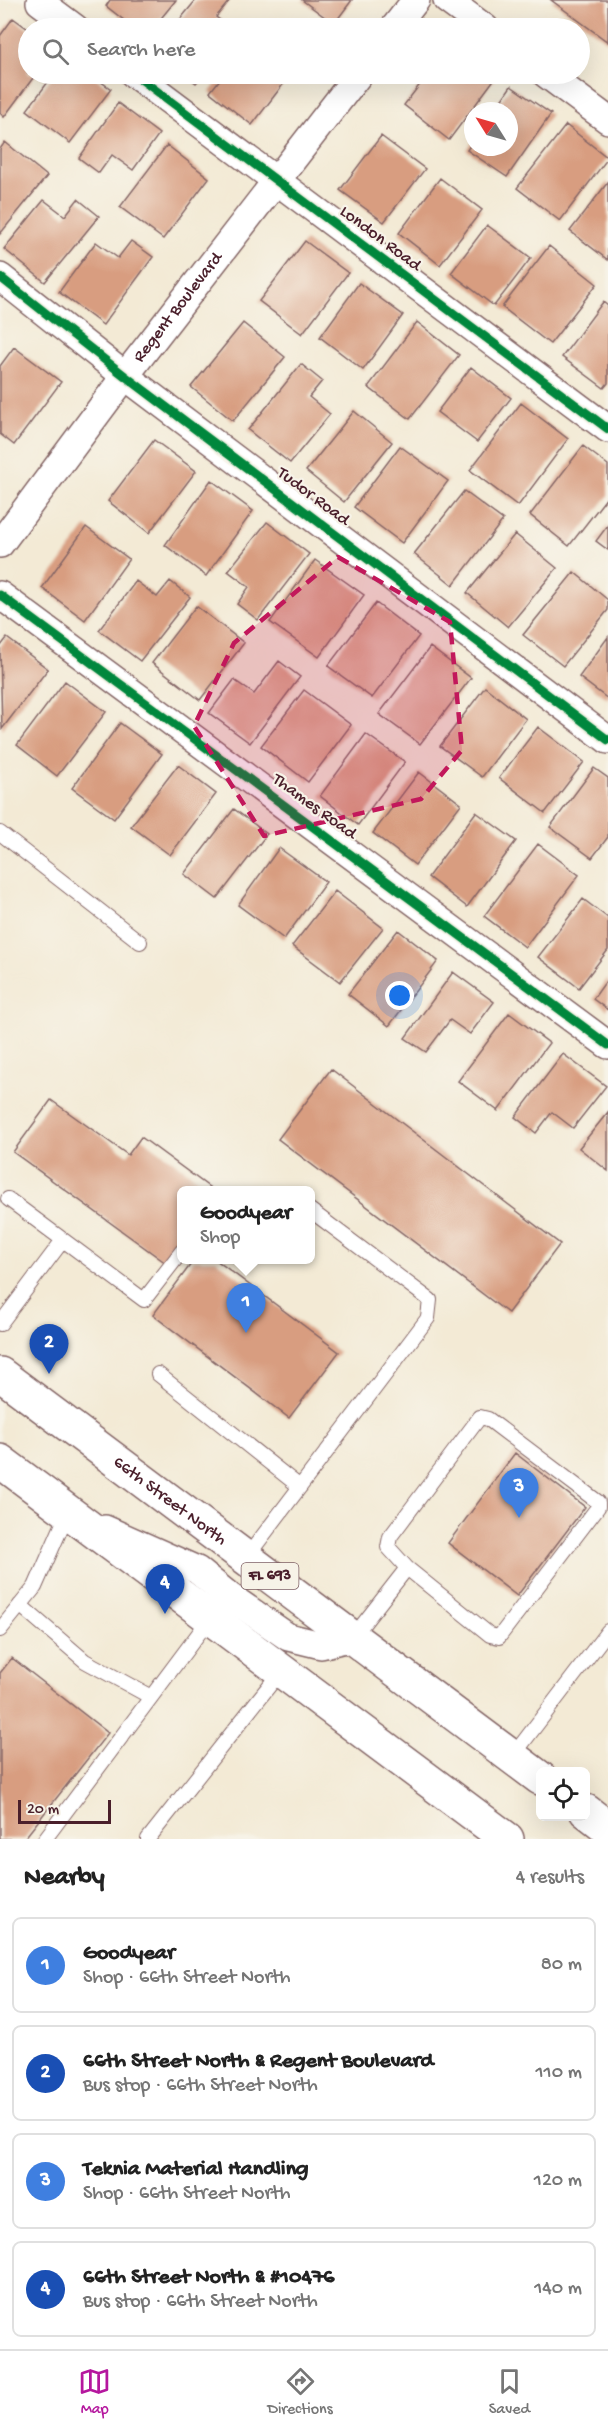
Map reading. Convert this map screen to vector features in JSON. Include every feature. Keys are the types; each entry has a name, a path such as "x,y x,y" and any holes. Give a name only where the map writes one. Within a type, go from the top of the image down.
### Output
{"main road":[{"name":"66th Street North","path":"2,1376 536,1775"},
{"path":"0,1461 68,1512 220,1607 281,1671 507,1839"},
{"path":"590,1815 608,1828"}],"street":[{"path":"402,18 416,0"},
{"path":"447,0 471,18"},
{"path":"39,2 61,18"},
{"name":"London Road","path":"147,84 608,429"},
{"name":"Regent Boulevard","path":"0,544 125,375 351,84"},
{"path":"559,84 608,120"},
{"name":"Tudor Road","path":"0,277 125,375 608,740"},
{"name":"Thames Road","path":"0,595 608,1045"},
{"path":"220,1607 288,1637 321,1645 353,1637"}],"lane":[{"path":"0,833 140,942"},
{"path":"8,1199 144,1300 177,1257"},
{"path":"246,1558 428,1318 430,1300 315,1214"},
{"path":"0,1324 63,1240"},
{"path":"158,1374 300,1486"},
{"path":"480,1417 488,1419 598,1502 598,1506 499,1637 490,1635 407,1569 388,1547 390,1537 480,1417"},
{"path":"0,1630 35,1587 68,1512"},
{"path":"353,1637 407,1569"},
{"path":"20,1605 85,1660 152,1697"},
{"path":"45,1839 220,1607"},
{"path":"512,1756 608,1631"},
{"path":"148,1839 281,1671"}],"highlighted area":[{"path":"338,557 450,622 462,750 421,799 264,836 194,726 234,643"}],"building":[{"path":"110,0 176,0 161,18 121,18 106,6"},
{"path":"196,0 230,0 217,18 181,18"},
{"path":"302,0 352,0 338,18 326,18"},
{"path":"551,0 608,0 608,42 590,29 590,18 575,18"},
{"path":"13,18 18,22 18,84 29,84 4,117 0,113 0,36"},
{"path":"46,84 104,84 111,89 70,143 27,110"},
{"path":"216,84 283,84 252,125 210,92"},
{"path":"420,84 491,84 477,102 464,102 464,120 449,140 404,105"},
{"path":"511,86 551,114 507,177 476,156 518,156 518,102 500,102"},
{"path":"118,103 159,134 133,170 112,155 99,173 79,158"},
{"path":"566,125 608,158 560,221 517,188"},
{"path":"381,136 425,169 384,222 340,190"},
{"path":"5,142 47,176 0,234 0,149"},
{"path":"167,145 209,178 163,239 120,207"},
{"path":"440,178 482,210 440,265 399,233"},
{"path":"608,182 608,260 570,231"},
{"path":"78,199 99,216 45,282 4,249 44,200 65,216"},
{"path":"487,225 531,258 494,306 451,273"},
{"path":"131,241 153,257 103,325 59,292 96,242 118,258"},
{"path":"305,241 348,273 302,334 259,301"},
{"path":"549,246 597,284 550,344 502,307"},
{"path":"359,283 403,315 363,370 320,337"},
{"path":"603,302 608,306 608,383 604,388 562,357"},
{"path":"417,322 459,355 410,419 368,387"},
{"path":"243,323 285,357 233,421 191,387"},
{"path":"14,347 61,382 14,445 0,434 0,366"},
{"path":"301,364 322,381 309,397 330,414 290,463 248,430"},
{"path":"471,367 511,398 477,442 437,412"},
{"path":"521,403 568,439 518,506 470,470"},
{"path":"354,411 392,442 344,502 306,471"},
{"path":"154,440 196,471 149,533 108,501"},
{"path":"400,446 448,481 402,543 354,507"},
{"path":"583,446 608,465 608,496 569,546 530,515"},
{"path":"211,480 253,511 206,576 165,545"},
{"path":"464,491 503,520 453,585 414,554"},
{"path":"267,522 309,554 258,620 237,604 249,587 228,571"},
{"path":"608,525 608,550 596,541"},
{"path":"86,527 129,559 85,620 42,588"},
{"path":"515,534 557,568 508,627 467,593"},
{"path":"315,560 364,595 319,657 270,622"},
{"path":"574,572 608,600 608,610 563,666 523,635"},
{"path":"136,581 157,597 170,581 190,597 140,661 99,630"},
{"path":"376,603 419,636 372,698 328,666"},
{"path":"196,606 244,643 200,700 152,663"},
{"path":"608,637 608,699 579,677"},
{"path":"7,638 48,669 2,729 0,647"},
{"path":"430,647 471,678 420,744 379,714"},
{"path":"279,661 300,677 250,743 209,713 234,680 254,694"},
{"path":"65,681 106,712 57,776 17,745"},
{"path":"485,687 526,719 482,777 440,746"},
{"path":"304,690 351,725 308,782 261,746"},
{"path":"120,723 162,754 114,819 72,788"},
{"path":"538,727 584,762 545,813 499,778"},
{"path":"366,734 405,762 358,825 320,796"},
{"path":"178,765 216,794 170,855 131,826"},
{"path":"594,768 608,778 608,837 592,858 550,827"},
{"path":"419,772 461,804 415,865 373,833"},
{"path":"234,809 267,834 217,899 184,874"},
{"path":"476,812 516,841 467,907 428,877"},
{"path":"538,844 579,875 525,947 484,916"},
{"path":"279,848 326,882 284,939 238,905"},
{"path":"335,891 383,928 340,982 292,946"},
{"path":"583,899 608,918 608,950 579,988 538,957"},
{"path":"398,930 438,961 389,1026 348,994"},
{"path":"453,972 494,1002 470,1034 450,1020 426,1052 405,1038"},
{"path":"608,978 608,1010 593,999"},
{"path":"509,1013 549,1043 498,1111 458,1081"},
{"path":"563,1054 606,1086 573,1128 552,1112 536,1133 515,1117"},
{"path":"331,1069 560,1244 508,1313 278,1139"},
{"path":"51,1100 128,1155 141,1137 208,1186 177,1186 177,1249 166,1263 13,1152"},
{"path":"608,1112 608,1171 579,1148"},
{"path":"191,1264 221,1264 339,1352 289,1418 153,1315"},
{"path":"515,1453 585,1507 517,1596 448,1543"},
{"path":"12,1658 108,1733 24,1839 0,1839 0,1673"}],"cycle path":[{"path":"147,84 608,429"},
{"path":"0,277 125,376 608,740"},
{"path":"0,595 608,1045"}],"place":[{"name":"Goodyear","path":"246,1333"},
{"name":"66th Street North & Regent Boulevard","path":"49,1374"},
{"name":"Teknia Material Handling","path":"519,1518"},
{"name":"66th Street North & #10476","path":"165,1614"}]}
